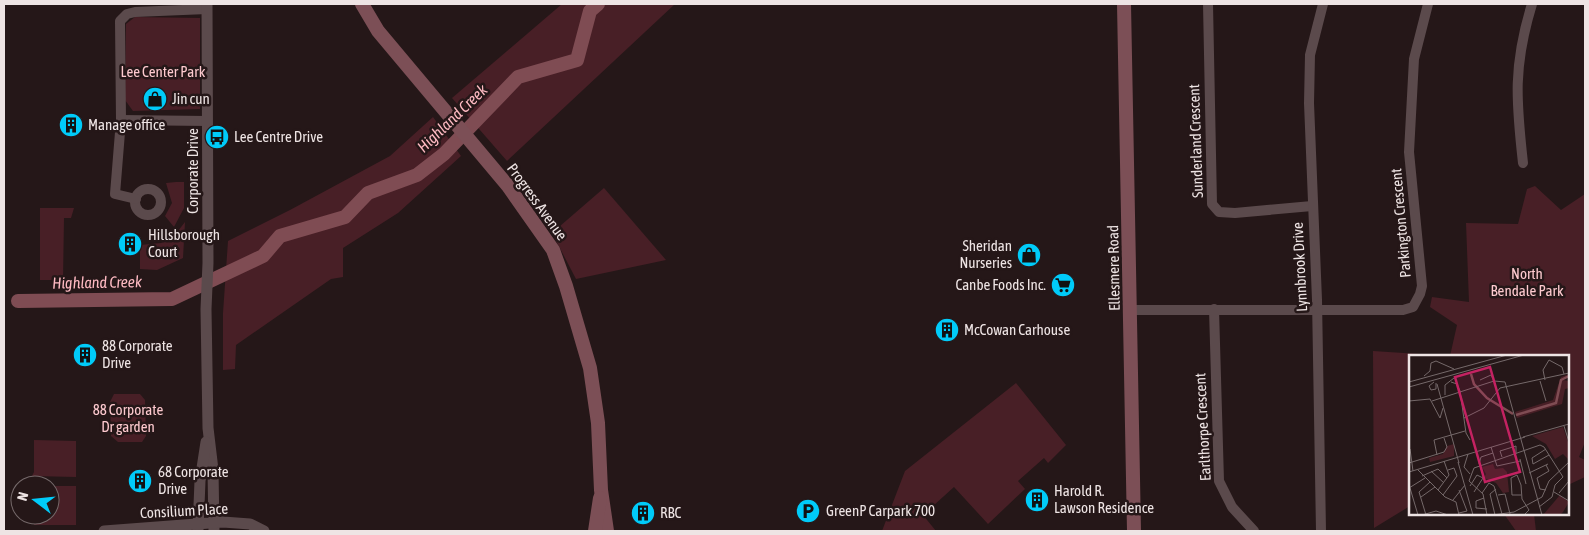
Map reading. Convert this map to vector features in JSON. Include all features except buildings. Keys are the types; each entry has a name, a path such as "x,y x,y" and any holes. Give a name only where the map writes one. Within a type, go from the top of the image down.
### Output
{"main road":[{"name":"Progress Avenue","path":"362,4 378,31 508,186 553,250 566,286 590,368 598,422 601,490 607,531"},
{"name":"Ellesmere Road","path":"1124,4 1134,531"},
{"name":"Progress Avenue","path":"595,531 601,490"}],"street":[{"name":"Sunderland Crescent","path":"1208,4 1212,204 1219,212 1235,213 1312,206"},
{"name":"Lynnbrook Drive","path":"1321,531 1310,65 1315,32 1324,4"},
{"name":"Parkington Crescent","path":"1131,310 1403,310 1413,307 1422,286 1409,152 1414,59 1428,4"},
{"path":"1523,163 1516,104 1517,70 1522,38 1532,4"},
{"path":"136,199 115,194 121,120 120,21 127,14 135,12 207,6"},
{"name":"Corporate Drive","path":"207,6 208,263 206,306 208,428 213,470 214,527"},
{"path":"121,120 207,121"},
{"name":"Earlthorpe Crescent","path":"1214,309 1219,481 1232,507 1254,531"},
{"name":"Corporate Drive","path":"198,528 200,481 208,428"},
{"name":"Consilium Place","path":"104,531 198,528 250,524 264,531"}],"green space":[{"path":"562,4 675,4 507,161 452,98"},
{"name":"Lee Center Park","path":"135,17 200,18 200,109 133,111 125,100 126,24"},
{"path":"433,117 461,156 398,213 343,248 343,277 331,279 236,345 235,369 223,370 223,313 228,241 390,156"},
{"path":"184,182 184,208 174,227 165,216 172,203 166,183"},
{"name":"North Bendale Park","path":"1535,186 1561,210 1585,194 1585,442 1579,457 1585,460 1585,477 1569,485 1569,355 1450,355 1457,325 1430,307 1432,297 1469,302 1466,223 1518,224 1527,189"},
{"path":"604,188 666,260 576,279 552,233"},
{"path":"40,208 74,208 71,218 64,218 63,280 40,280"},
{"path":"185,222 183,258 157,270 140,269 140,245 161,243 173,237 175,238 180,234 178,231"},
{"path":"1373,351 1435,355 1409,355 1409,507 1374,528"},
{"path":"1016,383 1066,445 1048,463 1044,458 1018,481 1025,489 988,524 954,487 923,515 936,531 882,531 905,471"},
{"name":"88 Corporate Dr garden","path":"114,394 140,394 145,400 146,436 142,442 118,442 111,436 110,402"},
{"path":"34,440 76,441 76,477 32,475"},
{"path":"60,486 76,486 76,525 60,525"},
{"path":"1505,515 1534,515 1536,531 1516,531"}],"waterway":[{"name":"Highland Creek","path":"18,301 172,299 263,256 280,236 345,217 368,193 417,175 444,154 518,77 577,60 590,11 598,4"}],"place":[{"name":"Jin cun","path":"155,99"},
{"name":"Manage office","path":"71,125"},
{"name":"Lee Centre Drive","path":"217,137"},
{"name":"Hillsborough Court","path":"130,244"},
{"name":"Sheridan Nurseries","path":"1029,255"},
{"name":"Canbe Foods Inc.","path":"1063,285"},
{"name":"McCowan Carhouse","path":"947,330"},
{"name":"88 Corporate Drive","path":"85,355"},
{"name":"68 Corporate Drive","path":"140,481"},
{"name":"Harold R. Lawson Residence","path":"1037,500"},
{"name":"GreenP Carpark 700","path":"808,511"},
{"name":"RBC","path":"643,513"}]}
